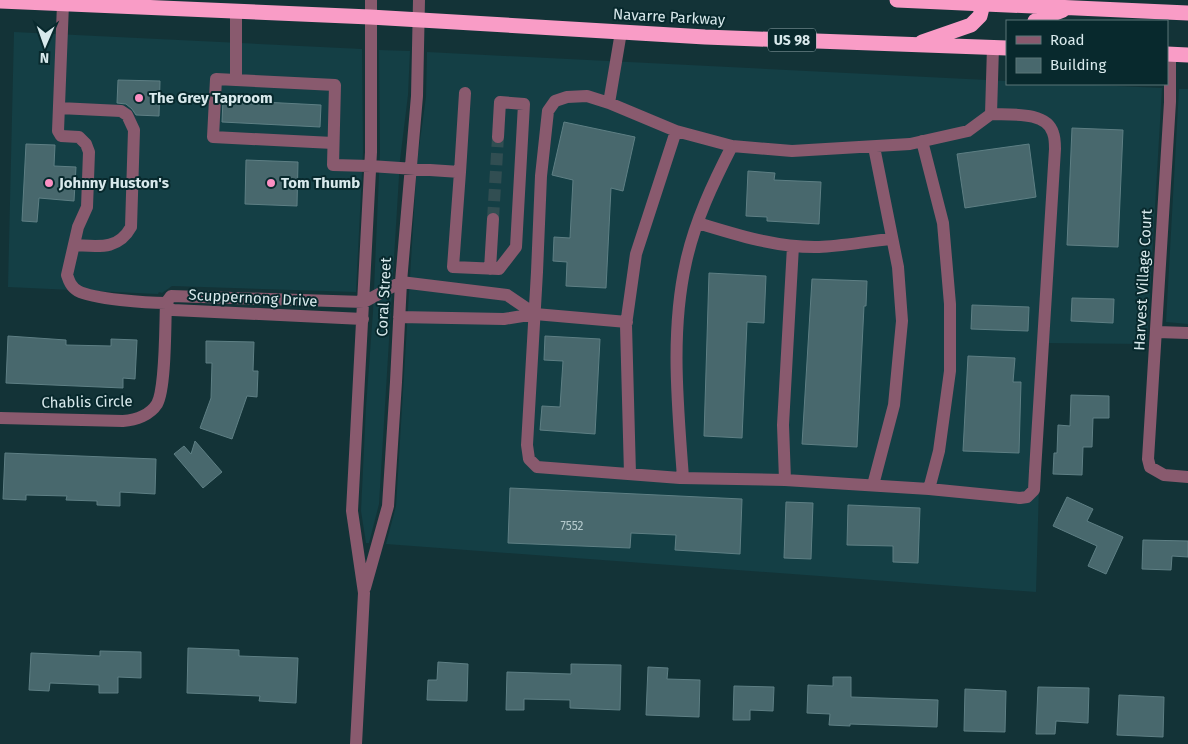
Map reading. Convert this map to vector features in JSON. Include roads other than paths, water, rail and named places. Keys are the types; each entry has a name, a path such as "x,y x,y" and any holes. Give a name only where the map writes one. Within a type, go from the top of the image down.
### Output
{"highway":[{"path":"897,0 1188,13"},
{"name":"Navarre Parkway","path":"0,1 370,17 705,37 1000,48"},
{"path":"914,45 971,25 980,16 983,4"},
{"path":"1038,20 1069,8"},
{"path":"1168,54 1188,55"}],"street":[{"name":"Coral Street","path":"356,744 364,592 352,511 370,166 371,0"},
{"name":"Coral Street","path":"364,592 388,506 401,282 417,96 419,0"},
{"path":"63,4 58,134 61,136 79,137 89,152 87,207 78,227 67,275 73,287 85,294 166,303"},
{"path":"236,11 236,80"},
{"path":"609,103 620,32"},
{"path":"991,114 1000,48"},
{"name":"Harvest Village Court","path":"1168,54 1170,102 1148,459 1150,466 1164,475 1188,477"},
{"path":"333,143 213,137 216,79 336,85 333,165 460,172"},
{"path":"465,93 453,267 499,269 516,247 524,104 500,102 498,137"},
{"path":"567,96 587,96 609,103 676,132 732,146 792,151 874,147 922,141 968,131 991,114 1038,117 1048,123 1053,132 1056,149 1034,490 1027,497 1020,498 929,488 784,480 682,478 537,467 529,459 527,445 541,176 548,110 555,101 567,96"},
{"path":"59,108 121,111 127,114 134,130 130,227 127,234 120,241 108,246 74,246"},
{"path":"630,474 627,322 636,254 676,132"},
{"path":"922,141 943,223 950,304 950,372 939,451 929,488"},
{"path":"682,478 677,395 677,328 686,262 707,195 732,146"},
{"path":"873,485 894,405 902,321 898,267 874,147"},
{"path":"490,268 494,219"},
{"path":"698,223 748,238 793,246 819,247 892,239"},
{"path":"784,480 783,424 793,246"},
{"path":"364,302 401,282 506,295 535,314"},
{"name":"Scuppernong Drive","path":"363,319 173,310 166,303 171,296 364,302"},
{"name":"Chablis Circle","path":"0,418 124,421 139,418 148,412 158,403 163,380 166,303"},
{"path":"399,317 504,319 535,314 627,322"},
{"path":"1157,332 1188,333"}],"tunnel":[{"path":"493,219 498,137"}],"place":[{"name":"The Grey Taproom","path":"139,98"},
{"name":"Johnny Huston's","path":"49,183"},
{"name":"Tom Thumb","path":"271,183"}]}
